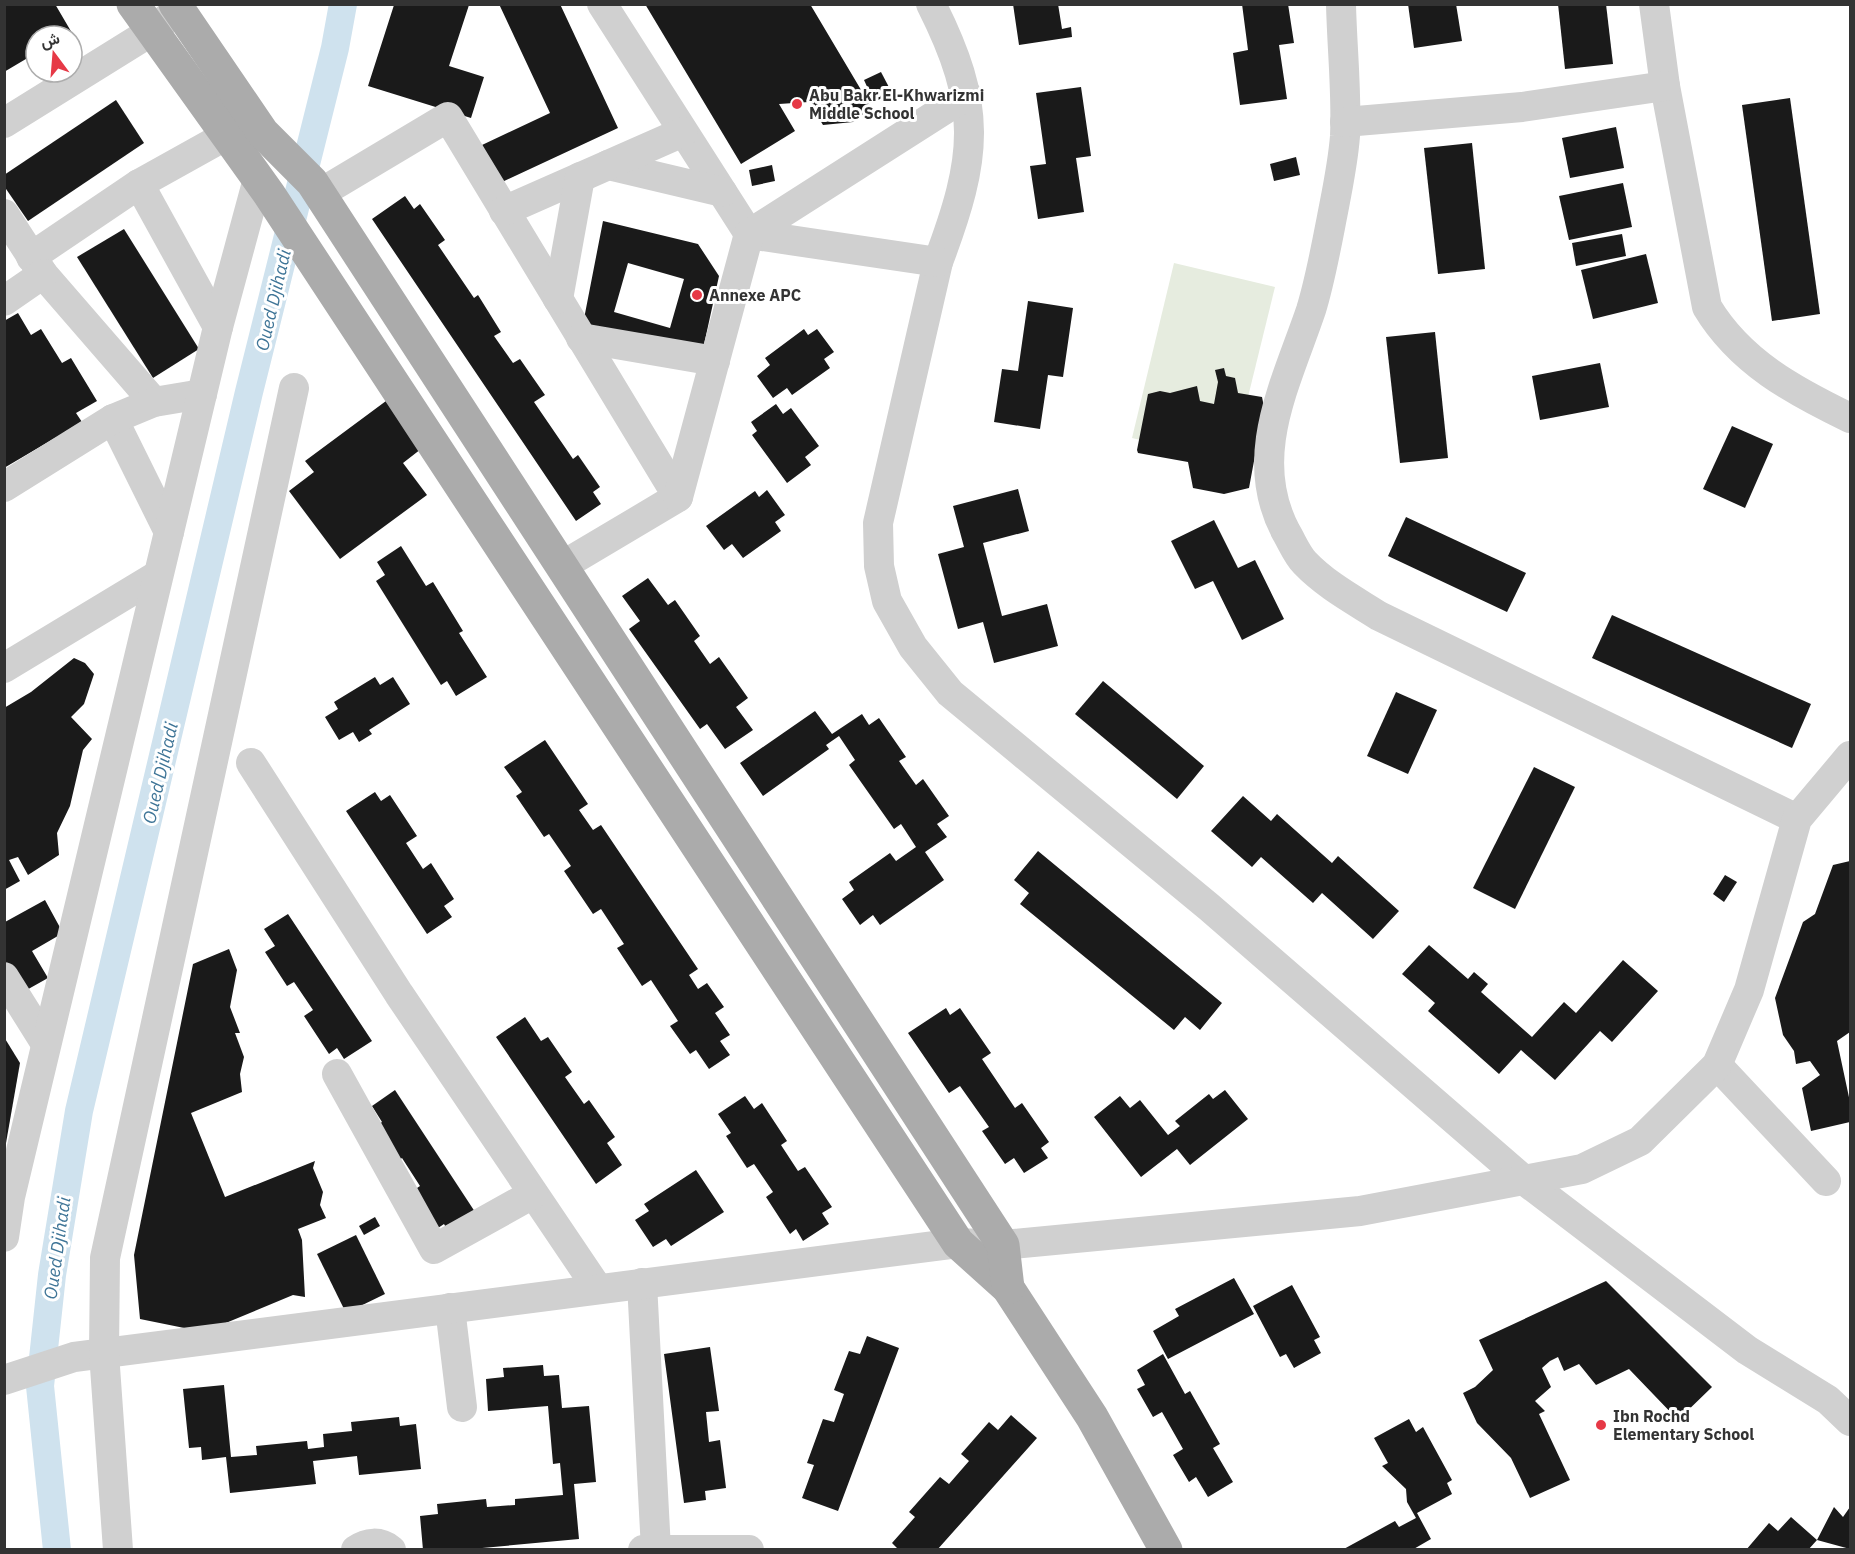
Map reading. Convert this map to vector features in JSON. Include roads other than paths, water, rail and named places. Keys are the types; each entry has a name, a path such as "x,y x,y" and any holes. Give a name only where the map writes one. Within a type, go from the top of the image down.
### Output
{"main road":[{"path":"133,4 264,186 958,1243 1008,1288 1092,1418 1166,1550"},
{"path":"179,6 263,133 315,188 1003,1245 1008,1288"}],"street":[{"path":"603,4 749,234 938,262"},
{"path":"932,4 950,40 967,95 971,133 965,182 953,224 938,262 878,523 879,566 887,601 913,648 950,693 995,733 1209,907 1524,1180 1738,1344 1828,1400 1851,1421"},
{"path":"1341,4 1345,122 1337,190 1311,309 1286,372 1269,450 1268,473 1277,514 1304,562 1328,584 1379,616 1797,819"},
{"path":"1654,4 1665,86 1707,307 1718,326 1764,372 1807,398 1851,418"},
{"path":"4,123 152,31 179,6"},
{"path":"1345,122 1522,107 1665,86"},
{"path":"562,566 678,497 749,234 967,95"},
{"path":"315,188 448,117 678,497"},
{"path":"504,211 683,132"},
{"path":"4,301 37,266 139,184 227,135"},
{"path":"608,165 722,192"},
{"path":"558,299 580,177"},
{"path":"139,184 218,327"},
{"path":"4,1237 7,1198 218,327 264,186"},
{"path":"4,214 37,266 154,402"},
{"path":"582,338 715,361"},
{"path":"118,1550 104,1353 105,1258 294,388"},
{"path":"4,487 113,419 154,402 202,394"},
{"path":"113,419 169,532"},
{"path":"4,668 158,575"},
{"path":"9,1380 74,1357 958,1243 1003,1245 1360,1211 1582,1169 1640,1141 1717,1065 1749,990 1797,819 1851,756"},
{"path":"251,763 405,1004 598,1289"},
{"path":"4,977 46,1044"},
{"path":"1717,1065 1826,1181"},
{"path":"337,1074 434,1249 533,1194"},
{"path":"642,1283 652,1549 749,1550"},
{"path":"450,1308 462,1407"},
{"path":"356,1550 368,1544 378,1544 391,1550"}],"waterway":[{"name":"Oued Djihadi","path":"57,1550 40,1386 52,1275 79,1111 249,392 335,48 343,4"}],"place":[{"name":"Abu Bakr El-Khwarizmi Middle School","path":"797,104"},
{"name":"Annexe APC","path":"697,295"},
{"name":"Ibn Rochd Elementary School","path":"1601,1425"}]}
